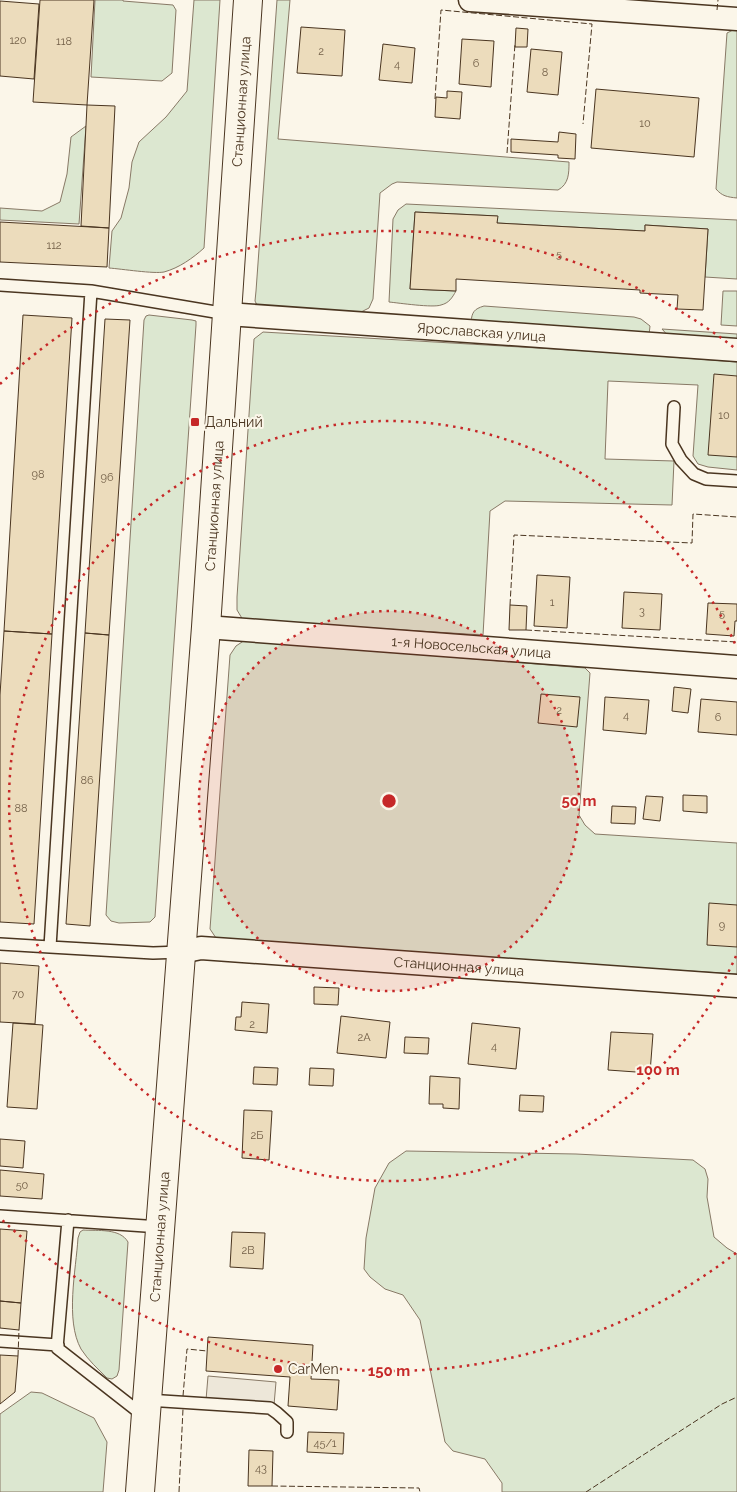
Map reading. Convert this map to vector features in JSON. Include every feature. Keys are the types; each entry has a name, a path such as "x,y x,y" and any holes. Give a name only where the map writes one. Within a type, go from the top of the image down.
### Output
{"street":[{"name":"Станционная улица","path":"140,1492 206,627 248,0"},
{"path":"470,0 566,4 737,19"},
{"name":"Ярославская улица","path":"227,314 737,350"},
{"name":"1-я Новосельская улица","path":"206,627 737,667"},
{"name":"Станционная улица","path":"181,952 201,948 737,986"}],"lane":[{"path":"0,285 91,291 227,314"},
{"path":"50,947 91,291"},
{"path":"674,407 672,444 681,460 694,474 706,479 737,481"},
{"path":"0,944 153,953 181,952"},
{"path":"0,1216 160,1227"},
{"path":"68,1220 57,1348 146,1409 270,1408 287,1422 287,1432"},
{"path":"0,1341 58,1345"}],"green space":[{"path":"95,0 123,0 173,5 176,10 172,73 162,81 91,77"},
{"path":"194,0 220,0 204,248 186,262 164,272 109,268 112,231 121,218 129,188 132,162 139,142 166,117 187,91"},
{"path":"277,0 290,0 278,139 569,162 568,174 564,185 558,190 397,182 380,193 373,299 369,308 361,312 258,307 255,301"},
{"path":"737,29 737,198 725,196 716,189 727,33"},
{"path":"86,126 79,224 0,220 0,208 42,211 60,202 67,174 71,137"},
{"path":"406,204 737,220 737,279 705,277 708,229 645,225 645,231 497,223 497,216 415,212 410,289 456,291 448,302 437,306 389,302 393,219 398,210"},
{"path":"723,291 737,291 737,326 721,325"},
{"path":"484,306 634,317 641,319 650,326 649,335 471,322 474,311"},
{"path":"149,315 192,320 196,321 196,325 155,917 150,922 119,923 111,921 106,915 144,320"},
{"path":"662,329 737,334 737,345 670,338"},
{"path":"263,332 606,352 737,362 737,470 698,464 693,456 698,385 608,381 605,459 674,461 672,505 505,501 490,511 483,635 243,620 237,610 237,597 254,339"},
{"path":"245,640 585,668 590,673 579,815 585,825 595,834 737,843 737,974 222,941 216,938 210,929 230,655 236,646"},
{"path":"406,1151 576,1154 693,1160 705,1169 708,1179 707,1197 714,1237 737,1254 737,1492 502,1492 502,1483 485,1459 453,1451 445,1442 420,1320 403,1295 385,1289 370,1277 364,1269 366,1238 375,1188 389,1163"},
{"path":"83,1230 114,1232 120,1234 128,1242 119,1370 117,1376 112,1379 107,1378 93,1364 81,1349 76,1337 72,1310 78,1238"},
{"path":"31,1392 42,1393 94,1418 107,1442 103,1492 0,1492 0,1414"}],"shaded area":[{"path":"208,1376 276,1382 274,1405 206,1400"}],"building":[{"path":"40,0 94,0 87,105 33,102"},
{"path":"0,1 39,4 34,79 0,76"},
{"path":"301,27 345,30 342,76 297,73"},
{"path":"516,28 528,29 527,47 515,47"},
{"path":"462,39 494,41 491,87 459,84"},
{"path":"383,44 415,48 412,83 379,80"},
{"path":"531,49 562,52 558,95 527,92"},
{"path":"596,89 699,98 694,157 591,148"},
{"path":"447,91 462,92 460,119 435,117 436,97 447,98"},
{"path":"87,105 115,106 109,228 81,226"},
{"path":"559,132 576,134 575,159 558,158 558,155 511,152 511,139 558,142"},
{"path":"415,212 498,216 497,223 645,231 645,225 708,229 703,310 677,309 678,295 640,293 640,290 456,279 456,291 410,289"},
{"path":"0,222 109,228 107,267 0,262"},
{"path":"23,315 72,318 52,634 4,631"},
{"path":"105,319 130,320 109,635 85,633"},
{"path":"714,374 737,376 737,457 708,455"},
{"path":"537,575 570,577 567,628 534,626"},
{"path":"624,592 662,594 660,630 622,628"},
{"path":"708,603 737,604 737,621 735,621 734,636 706,634"},
{"path":"510,605 527,606 526,630 509,630"},
{"path":"4,631 52,634 34,924 0,922 0,695"},
{"path":"85,633 109,635 90,926 66,924"},
{"path":"674,687 691,689 688,713 672,711"},
{"path":"541,694 580,697 577,727 538,723"},
{"path":"605,697 649,700 646,734 603,730"},
{"path":"701,699 737,702 737,735 698,732"},
{"path":"683,795 707,796 707,813 683,811"},
{"path":"646,796 663,797 660,821 643,819"},
{"path":"612,806 636,807 635,824 611,823"},
{"path":"709,903 737,905 737,947 707,945"},
{"path":"0,963 39,966 35,1024 0,1022"},
{"path":"314,987 339,988 338,1005 314,1004"},
{"path":"242,1002 269,1004 267,1033 235,1030 236,1017 241,1017"},
{"path":"341,1016 390,1022 386,1058 337,1053"},
{"path":"13,1023 43,1025 37,1109 7,1107"},
{"path":"472,1023 520,1028 516,1069 468,1064"},
{"path":"611,1032 653,1034 650,1073 608,1070"},
{"path":"405,1037 429,1038 428,1054 404,1053"},
{"path":"254,1067 278,1068 277,1085 253,1084"},
{"path":"310,1068 334,1069 333,1086 309,1085"},
{"path":"430,1076 460,1078 459,1109 443,1108 443,1104 429,1104"},
{"path":"520,1095 544,1096 543,1112 519,1111"},
{"path":"244,1110 272,1111 269,1160 242,1158"},
{"path":"0,1139 25,1141 23,1168 0,1166"},
{"path":"0,1170 44,1174 42,1199 0,1196"},
{"path":"0,1229 27,1231 21,1303 0,1301"},
{"path":"232,1232 265,1233 263,1269 230,1267"},
{"path":"0,1301 21,1303 19,1330 0,1328"},
{"path":"208,1337 313,1345 311,1379 339,1380 337,1410 288,1406 290,1377 206,1371"},
{"path":"0,1355 18,1356 15,1392 0,1404"},
{"path":"308,1432 344,1433 343,1454 307,1452"},
{"path":"249,1450 273,1451 272,1486 248,1486"}],"fence":[{"path":"717,10 718,0"},
{"path":"435,99 441,10 592,24 583,124"},
{"path":"507,153 515,44"},
{"path":"510,605 514,535 692,543 693,514 737,517"},
{"path":"526,630 737,642"},
{"path":"18,1356 19,1330"},
{"path":"183,1396 187,1349 207,1351"},
{"path":"586,1492 722,1404 737,1397"},
{"path":"179,1492 183,1409"},
{"path":"272,1486 419,1488 420,1492"}],"place":[{"name":"Дальний","path":"195,422"},
{"name":"CarMen","path":"278,1369"}]}
